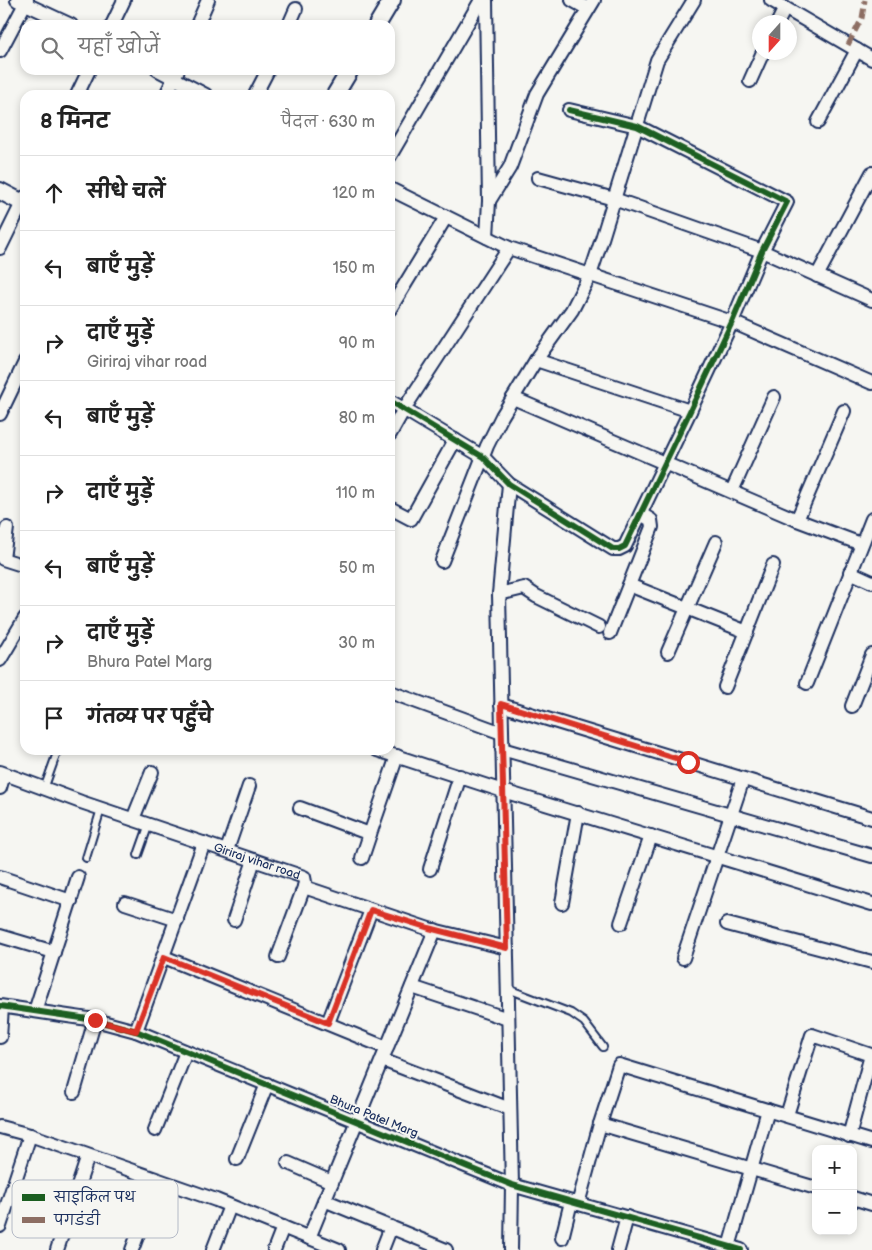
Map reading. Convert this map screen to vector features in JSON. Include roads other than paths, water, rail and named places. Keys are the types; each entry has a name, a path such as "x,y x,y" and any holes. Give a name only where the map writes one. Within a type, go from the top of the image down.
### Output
{"street":[{"path":"114,20 124,0"},
{"path":"199,20 208,0"},
{"path":"380,20 392,0"},
{"path":"395,147 481,0"},
{"path":"486,0 487,237"},
{"path":"488,201 510,167 537,94 591,4 572,0"},
{"path":"442,561 502,416 536,360 572,310 590,275 657,60 694,0"},
{"path":"771,0 872,58"},
{"path":"0,51 23,1 61,20"},
{"path":"782,15 785,8"},
{"path":"291,20 296,10"},
{"path":"818,122 857,50"},
{"path":"750,81 759,60"},
{"path":"79,90 86,75"},
{"path":"168,90 176,75"},
{"path":"177,75 199,90"},
{"path":"258,90 265,75"},
{"path":"337,90 347,75"},
{"path":"395,404 484,457 509,484 613,549 625,546 732,322 762,251 787,202 637,126 569,110"},
{"path":"817,276 872,173"},
{"path":"538,178 614,199 762,251 872,300"},
{"path":"0,192 20,200"},
{"path":"395,192 509,248 732,322 872,383"},
{"path":"0,248 20,209"},
{"path":"395,301 446,217"},
{"path":"395,425 509,248"},
{"path":"536,360 690,411"},
{"path":"0,414 20,372"},
{"path":"732,490 774,397"},
{"path":"513,398 732,490 797,520 861,544"},
{"path":"797,520 844,411"},
{"path":"395,511 411,519 455,440"},
{"path":"509,484 499,594 512,1185 511,1250"},
{"path":"499,594 524,588 536,596 605,630 629,585 652,527 651,520 641,514"},
{"path":"807,682 872,519"},
{"path":"7,528 3,559 20,564"},
{"path":"668,652 716,542"},
{"path":"725,687 773,565"},
{"path":"850,572 872,582"},
{"path":"629,585 747,632"},
{"path":"0,660 19,639"},
{"path":"852,706 872,655"},
{"path":"395,694 502,733"},
{"path":"501,704 872,818"},
{"path":"502,749 872,856"},
{"path":"394,755 503,791 872,904"},
{"path":"362,858 397,756"},
{"path":"134,819 152,772"},
{"path":"0,788 2,773"},
{"name":"Giriraj vihar road","path":"2,773 304,877 304,887 435,930 507,948"},
{"path":"430,870 460,776"},
{"path":"683,958 743,779"},
{"path":"227,850 249,786"},
{"path":"300,808 370,834"},
{"path":"562,903 578,813"},
{"path":"621,923 651,836"},
{"path":"136,1031 204,843"},
{"path":"234,920 254,860"},
{"path":"0,877 71,900"},
{"path":"35,1011 78,877"},
{"path":"278,957 304,887"},
{"path":"125,904 177,920"},
{"path":"328,1023 371,910"},
{"path":"727,924 872,962"},
{"path":"309,1238 435,930"},
{"path":"0,936 54,952"},
{"path":"164,957 328,1023 384,1054 510,1109"},
{"path":"412,987 508,1019"},
{"path":"0,1037 1,1007"},
{"name":"Bhura Patel Marg","path":"1,1007 95,1020 136,1031 512,1185 627,1218 696,1244 735,1248"},
{"path":"74,1092 95,1020"},
{"path":"787,1115 812,1035 871,1055 850,1136"},
{"path":"155,1130 186,1052"},
{"path":"562,1238 619,1065 872,1142"},
{"path":"237,1159 267,1084"},
{"path":"735,1248 751,1169 768,1110"},
{"path":"600,1124 812,1187"},
{"path":"0,1128 30,1136 158,1180"},
{"path":"15,1180 30,1136"},
{"path":"80,1180 88,1156"},
{"path":"288,1163 332,1182"},
{"path":"178,1187 339,1250"},
{"path":"0,1226 12,1190"},
{"path":"857,1199 872,1204"},
{"path":"324,1200 446,1250"},
{"path":"213,1250 230,1206"},
{"path":"618,1250 627,1218"},
{"path":"274,1250 283,1227"},
{"path":"382,1250 391,1227"},
{"path":"57,1250 61,1238"},
{"path":"132,1250 136,1238"}],"lane":[{"path":"44,789 56,755"},
{"path":"86,858 101,808"},
{"path":"138,855 149,824"},
{"path":"508,989 571,1013 584,1022 603,1047"}]}
